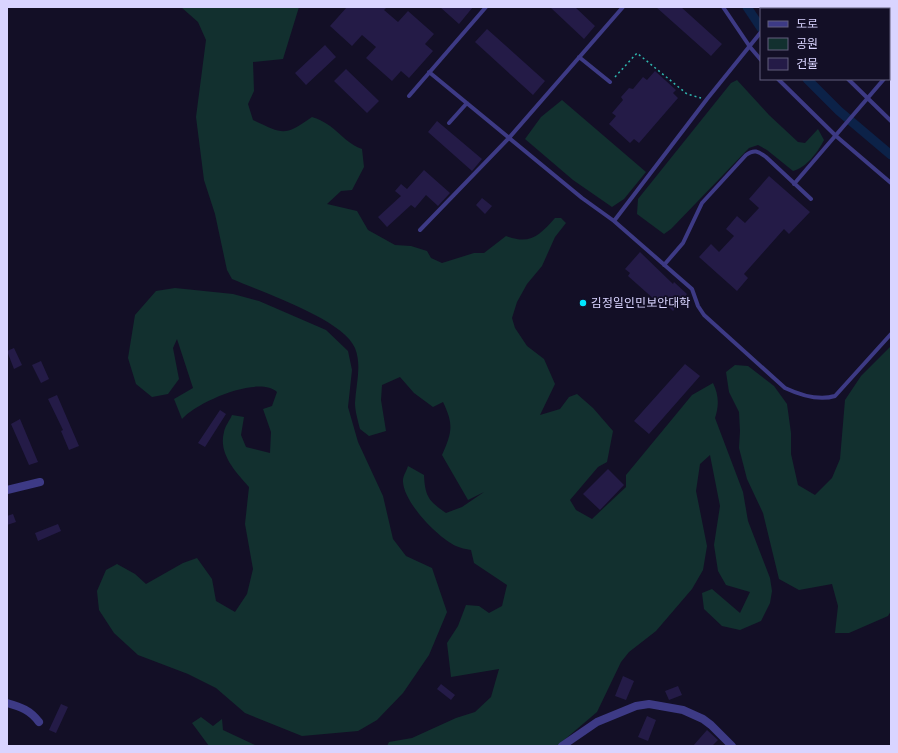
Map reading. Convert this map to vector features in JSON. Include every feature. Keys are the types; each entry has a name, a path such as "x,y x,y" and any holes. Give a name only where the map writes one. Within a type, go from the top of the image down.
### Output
{"street":[{"path":"7,490 40,482"},
{"path":"7,703 22,707 33,714 38,722"},
{"path":"562,746 597,722 636,706 649,704 683,710 703,719 732,746"}],"lane":[{"path":"409,96 486,7"},
{"path":"420,230 509,138 623,7"},
{"path":"723,7 750,47 760,59"},
{"path":"614,222 707,99 760,33"},
{"path":"579,57 610,82"},
{"path":"429,72 614,222 692,289 698,306 704,315 785,388 797,394 826,399 835,396 891,334"},
{"path":"779,80 836,136 891,183"},
{"path":"849,80 891,121"},
{"path":"794,184 845,127 883,80"},
{"path":"449,123 467,103"},
{"path":"664,265 683,243 702,203 746,155 752,151 758,151 766,157 811,199"}],"path":[{"path":"610,82 636,53 687,94 707,99"}],"green space":[{"path":"181,7 299,7 283,59 253,62 254,91 248,104 253,120 271,128 283,131 289,130 295,128 312,117 327,124 349,142 362,149 364,167 352,190 341,191 327,204 357,211 368,230 395,245 411,246 427,251 431,258 442,263 474,253 484,253 506,236 522,240 534,237 544,230 555,218 561,218 566,223 555,237 542,266 527,284 517,302 512,318 515,328 527,346 544,359 555,384 540,415 560,409 569,397 577,394 593,408 613,431 607,462 598,467 570,500 576,510 592,519 626,487 626,475 692,395 713,383 718,400 715,418 743,492 748,521 770,578 772,591 770,603 761,621 740,630 722,626 704,609 702,593 712,589 740,613 750,592 726,585 718,571 714,545 720,506 710,455 700,464 696,491 707,546 703,570 692,589 656,631 629,652 621,662 597,712 557,746 387,746 389,742 412,738 456,718 475,712 491,697 499,669 451,677 447,643 458,626 466,605 479,606 489,613 502,606 507,585 474,563 471,550 458,547 449,542 422,518 408,498 404,489 404,475 408,466 424,475 425,489 429,498 446,513 462,507 484,492 468,500 442,455 450,434 449,417 443,402 433,407 414,393 400,377 382,385 381,400 386,431 369,436 360,429 357,416 355,403 358,362 355,348 348,337 319,317 281,299 232,279 227,270 215,214 204,180 196,117 206,40 198,22"},
{"path":"737,80 769,115 798,142 805,143 818,129 824,140 807,163 793,171 767,150 758,145 749,148 671,229 664,234 637,214 638,199 731,83"},
{"path":"562,100 646,172 624,199 612,207 573,180 525,139 541,117"},
{"path":"175,288 233,294 259,301 326,330 348,351 352,370 348,407 358,442 383,496 393,539 406,556 432,568 447,612 429,655 403,693 377,720 358,731 302,736 245,713 216,688 188,674 138,655 114,633 99,610 97,591 106,570 117,564 135,574 146,584 183,563 197,558 212,579 216,601 235,612 247,594 253,569 245,524 249,487 229,462 223,440 226,425 232,415 244,417 241,435 246,447 270,453 271,432 263,409 272,406 277,392 268,388 256,387 228,393 200,405 182,419 174,399 193,388 177,339 173,348 179,379 168,394 152,397 136,384 128,358 135,315 156,291"},
{"path":"891,346 891,611 888,616 849,633 835,633 838,606 832,584 799,590 779,579 763,513 747,479 739,448 739,412 729,392 726,372 735,365 748,366 774,386 787,404 791,433 791,454 798,485 815,495 832,478 840,459 845,400 861,376"},
{"path":"201,717 213,726 222,719 223,730 257,746 209,746 192,723"}],"building":[{"path":"347,7 387,7 384,10 398,22 408,11 434,34 425,44 433,51 409,78 401,71 392,81 366,58 376,47 362,35 352,46 330,26"},
{"path":"440,7 473,7 459,24"},
{"path":"550,7 575,7 595,26 584,39"},
{"path":"656,7 681,7 722,44 711,56"},
{"path":"487,29 545,81 533,95 475,42"},
{"path":"325,45 336,57 306,85 295,73"},
{"path":"346,69 379,101 367,113 334,81"},
{"path":"655,71 676,90 673,93 678,98 639,143 634,139 630,143 609,124 616,116 612,113 623,100 621,97 629,88 633,89 643,77 647,80"},
{"path":"437,121 482,159 472,171 428,132"},
{"path":"424,170 450,193 438,206 426,195 415,208 411,205 387,227 378,217 401,196 395,191 401,184 407,189"},
{"path":"769,176 810,212 789,234 784,229 744,274 748,278 737,291 699,257 711,244 719,252 734,236 726,229 737,216 745,223 759,208 749,199"},
{"path":"482,198 492,206 485,214 476,205"},
{"path":"640,252 673,284 674,282 687,294 673,311 667,305 664,308 628,276 630,273 625,269"},
{"path":"14,348 22,365 14,369 7,351"},
{"path":"41,361 49,379 41,383 32,365"},
{"path":"685,364 700,376 649,434 634,421"},
{"path":"57,395 79,446 69,450 61,431 63,430 48,399"},
{"path":"220,410 226,414 205,447 198,443"},
{"path":"20,419 38,462 29,465 11,424"},
{"path":"608,469 624,485 600,510 583,494"},
{"path":"13,514 16,522 7,525 7,516"},
{"path":"58,524 61,531 38,541 35,533"},
{"path":"623,676 634,681 626,700 615,696"},
{"path":"441,684 455,695 451,700 437,689"},
{"path":"678,686 682,695 669,700 665,691"},
{"path":"61,704 68,707 56,733 49,730"},
{"path":"647,716 656,720 648,741 638,737"},
{"path":"707,730 718,740 712,746 693,746"}],"waterway":[{"path":"747,7 760,26"},
{"path":"808,80 839,111 891,155"}],"place":[{"name":"김정일인민보안대학","path":"583,303"}]}
